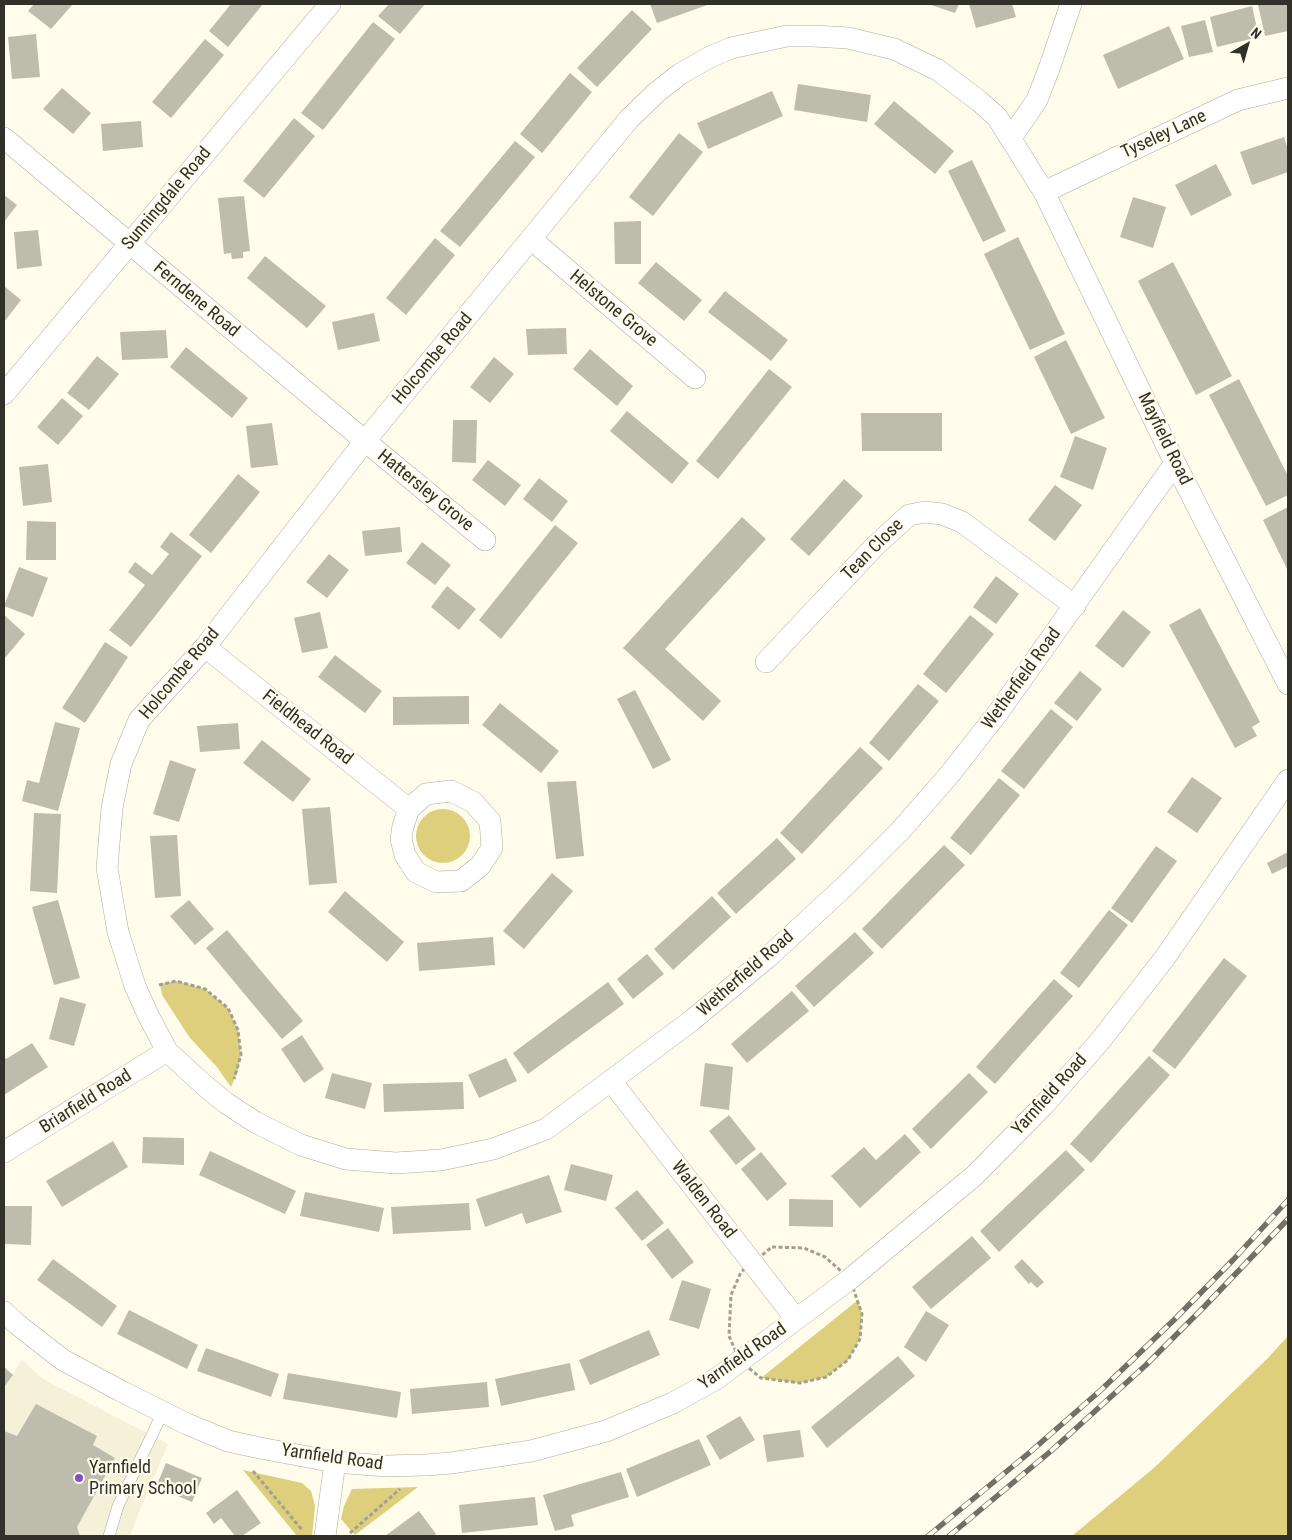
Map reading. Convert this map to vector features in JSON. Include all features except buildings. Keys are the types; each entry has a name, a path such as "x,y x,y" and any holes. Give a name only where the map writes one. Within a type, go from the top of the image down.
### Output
{"street":[{"name":"Sunningdale Road","path":"4,394 330,4"},
{"path":"1012,138 1037,100 1071,4"},
{"name":"Holcombe Road","path":"168,1051 148,1015 137,990 118,932 107,868 112,808 121,764 140,720 205,647 365,441 532,240 629,119 657,92 680,74 710,57 731,48 786,36 848,38 894,49 938,70 979,101 997,117 1012,138 1044,192"},
{"name":"Tyseley Lane","path":"1044,192 1238,100 1288,88"},
{"name":"Ferndene Road","path":"4,138 365,441"},
{"name":"Mayfield Road","path":"1044,192 1175,463 1288,684"},
{"name":"Helstone Grove","path":"532,240 696,378"},
{"name":"Hattersley Grove","path":"365,441 486,540"},
{"name":"Wetherfield Road","path":"168,1051 226,1103 255,1122 301,1145 346,1159 396,1163 441,1160 494,1149 546,1129 691,1021 767,958 844,888 901,830 950,774 1000,710 1175,463"},
{"name":"Tean Close","path":"766,662 874,547 908,515 925,512 942,514 962,522 1075,606"},
{"name":"Fieldhead Road","path":"205,647 409,809"},
{"name":"Yarnfield Road","path":"4,1312 63,1360 187,1424 228,1441 335,1462 386,1466 451,1463 531,1451 606,1432 673,1403 716,1379 850,1279 974,1176 1043,1106 1100,1040 1164,960 1288,780"},
{"path":"451,791 473,802 490,821 492,848 480,866 460,881 436,882 416,872 405,855 401,839 409,809 426,794 451,791"},
{"name":"Briarfield Road","path":"4,1152 168,1051"},
{"name":"Walden Road","path":"611,1082 796,1319"},
{"path":"325,1536 335,1462"}],"lane":[{"path":"109,1536 118,1506 163,1412"}],"path":[{"path":"137,990 176,981 205,990 228,1008 238,1030 241,1055 226,1103"},
{"path":"346,1536 426,1465"},
{"path":"252,1470 307,1536"}],"shaded area":[{"path":"438,809 448,809 458,813 466,821 470,836 466,851 458,859 448,863 438,863 428,859 420,851 416,841 416,831 420,821 428,813"},
{"path":"176,981 205,989 228,1008 238,1030 241,1055 237,1073 231,1087 217,1067 190,1038 162,995 160,984"},
{"path":"858,1300 862,1314 860,1339 848,1360 826,1377 800,1383 761,1378"},
{"path":"1288,1336 1288,1536 1072,1536 1155,1467 1267,1359"},
{"name":"Yarnfield Primary School","path":"22,1360 43,1379 168,1444 130,1536 4,1536 4,1388"},
{"path":"243,1470 302,1483 311,1491 315,1506 312,1536 297,1536"},
{"path":"418,1487 355,1535 341,1519 344,1506 352,1489"}],"railway":[{"path":"928,1536 1029,1453 1101,1390 1175,1319 1288,1200"},
{"path":"949,1536 1051,1451 1146,1365 1288,1219"}],"place":[{"name":"Yarnfield Primary School","path":"79,1478"}]}
